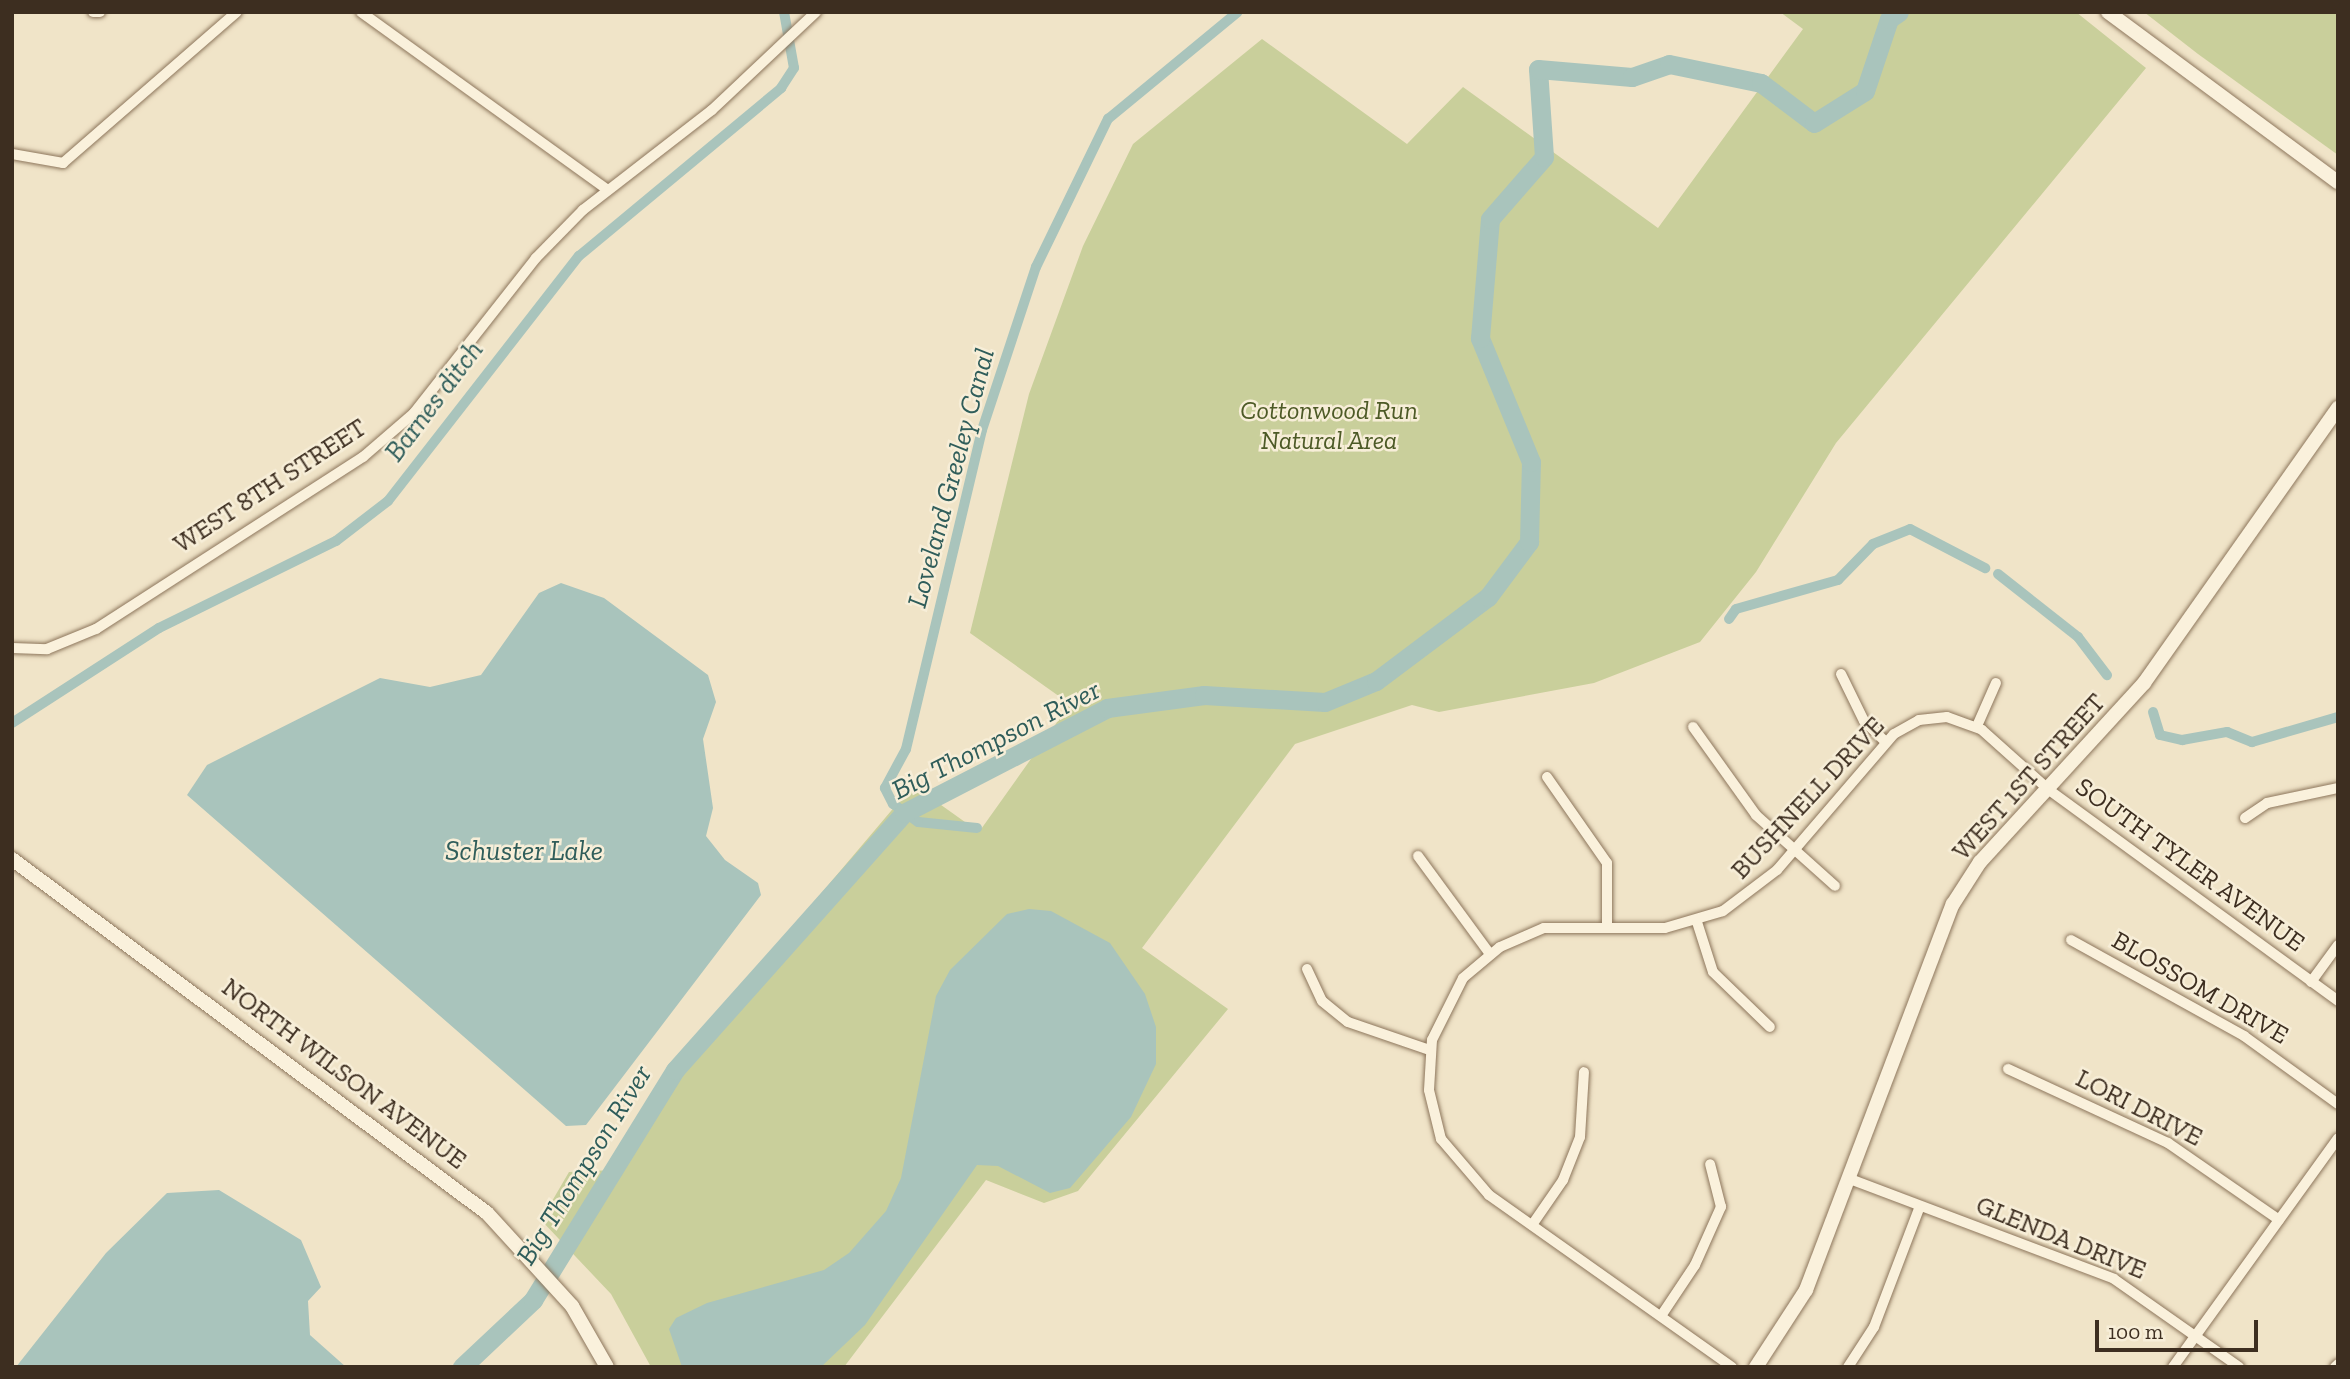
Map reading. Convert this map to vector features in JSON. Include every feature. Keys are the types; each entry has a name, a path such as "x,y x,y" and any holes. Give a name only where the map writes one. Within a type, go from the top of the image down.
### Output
{"main road":[{"path":"2108,12 2338,182"},
{"name":"WEST 1ST STREET","path":"1756,1367 1807,1290 1953,904 1980,862 2049,790 2144,683 2338,408"},
{"name":"NORTH WILSON AVENUE","path":"12,859 476,1204 520,1244 572,1306 607,1367"}],"street":[{"path":"93,12 100,12"},
{"path":"12,154 63,163 237,12"},
{"path":"361,12 608,190"},
{"name":"WEST 8TH STREET","path":"12,648 47,649 96,629 363,457 414,413 536,258 608,190 778,49 816,12"},
{"path":"1842,674 1864,721 1886,743"},
{"path":"1996,683 1977,726 2049,790"},
{"name":"BUSHNELL DRIVE","path":"1430,1050 1446,1005 1463,978 1490,954 1544,928 1608,928 1697,922 1743,901 1794,849 1901,728 1928,718 1977,726"},
{"path":"1693,727 1756,816 1835,886"},
{"path":"1547,777 1607,863 1608,928"},
{"path":"2245,818 2267,803 2338,788"},
{"name":"SOUTH TYLER AVENUE","path":"2049,790 2338,1001"},
{"path":"1418,856 1490,954"},
{"path":"1697,922 1713,972 1770,1027"},
{"name":"BLOSSOM DRIVE","path":"2071,940 2245,1036 2338,1104"},
{"path":"2311,982 2338,945"},
{"path":"1307,969 1322,1001 1348,1023 1430,1050 1432,1108 1452,1158 1532,1225 1732,1367"},
{"name":"LORI DRIVE","path":"2008,1069 2168,1143 2279,1220"},
{"path":"1532,1225 1577,1146 1584,1072"},
{"path":"2173,1367 2338,1138"},
{"path":"1661,1316 1695,1265 1721,1207 1710,1164"},
{"name":"GLENDA DRIVE","path":"1850,1179 2114,1279 2197,1333 2239,1367"},
{"path":"1848,1367 1874,1327 1920,1206"}],"green space":[{"name":"Cottonwood Run Natural Area","path":"1780,12 2076,12 2146,68 1836,443 1756,572 1700,642 1594,683 1439,712 1412,705 1295,744 1142,948 1228,1009 1078,1191 1044,1203 986,1180 844,1367 651,1367 611,1294 541,1220 569,1172 614,1170 669,1073 913,785 979,832 1070,704 970,633 1029,394 1083,246 1133,144 1262,39 1407,144 1463,87 1658,228 1803,29"},
{"path":"2144,12 2338,12 2338,155 2198,54"}],"water":[{"name":"Schuster Lake","path":"561,583 604,598 708,675 716,702 703,739 713,808 706,836 725,860 758,883 761,895 586,1125 566,1126 187,795 207,765 380,678 430,687 481,675 539,593"},
{"path":"1029,909 1051,911 1110,943 1145,994 1156,1027 1156,1064 1131,1117 1070,1188 1050,1193 998,1166 977,1165 865,1325 821,1367 682,1367 669,1329 676,1318 707,1303 824,1270 849,1253 886,1211 901,1178 936,996 950,970 1007,914"},
{"path":"219,1190 301,1240 321,1287 308,1301 310,1335 346,1367 16,1367 106,1253 167,1193"}],"waterway":[{"name":"Barnes ditch","path":"12,723 159,628 336,541 388,501 579,256 781,88 794,68 784,12"},
{"name":"Loveland Greeley Canal","path":"977,828 918,822 893,804 885,788 906,749 982,430 1036,267 1108,119 1238,12"},
{"name":"Big Thompson River","path":"462,1367 533,1300 675,1070 904,813 1107,708 1204,695 1325,702 1376,681 1488,597 1529,542 1531,462 1480,338 1490,219 1544,157 1538,69 1632,77 1669,64 1761,83 1814,123 1865,91 1889,19 1899,12"},
{"path":"1729,619 1736,609 1838,580 1873,544 1910,529 1985,568"},
{"path":"1998,574 2078,637 2107,675"},
{"path":"2153,712 2160,735 2182,740 2227,732 2252,742 2338,717"}]}
